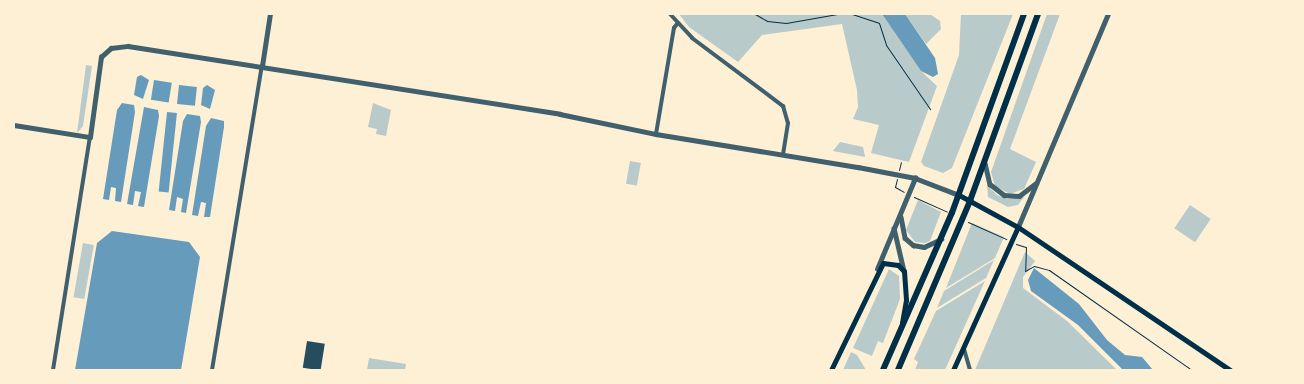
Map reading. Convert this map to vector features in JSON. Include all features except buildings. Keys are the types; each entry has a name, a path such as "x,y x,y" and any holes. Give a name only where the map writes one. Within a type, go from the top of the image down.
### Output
{"main road":[{"path":"883,370 959,195 1024,14"},
{"path":"898,370 985,163 1038,14"},
{"path":"959,195 1018,227 1230,370"},
{"path":"953,370 1018,227"},
{"path":"831,370 877,269 888,262 898,265 904,271 906,300 902,328"}],"street":[{"path":"212,370 270,14"},
{"path":"670,14 677,24 783,106 788,122 783,154"},
{"path":"1018,227 1108,14"},
{"path":"656,134 674,28 677,24"},
{"path":"52,370 90,137 100,61 107,50 128,46 560,114 656,134 783,154 914,178 959,195"},
{"path":"14,125 90,137"},
{"path":"985,163 990,184 1004,195 1020,196 1036,183"},
{"path":"877,269 914,178"},
{"path":"901,213 904,233 913,245 924,247 941,240"},
{"path":"894,228 904,271"},
{"path":"964,346 965,361 970,370"}],"path":[{"path":"755,14 767,21 786,23 837,14"},
{"path":"852,14 879,23 886,45 930,109"},
{"path":"895,187 899,190"},
{"path":"916,198 943,211"},
{"path":"971,223 1005,239"},
{"path":"1026,247 1025,271 1034,266 1049,270 1192,370"}],"shaded area":[{"path":"679,14 882,14 921,71 937,86 909,162 871,153 879,125 853,119 858,107 857,90 842,24 762,35 738,62 689,27"},
{"path":"905,14 930,14 940,21 941,29 926,44"},
{"path":"961,14 1013,14 952,168 943,173 924,166 921,162 959,55"},
{"path":"1047,14 1060,14 1010,149 1036,162 1024,189 1010,194 995,186 991,172"},
{"path":"86,65 92,66 83,126 77,133"},
{"path":"373,103 391,110 386,136 376,134 377,129 368,127"},
{"path":"840,142 863,147 865,157 833,151"},
{"path":"630,161 641,163 637,186 626,184"},
{"path":"987,185 997,195 1007,199 1024,197 1018,205 1008,207 988,197"},
{"path":"918,200 941,212 930,241 925,243 915,242 906,230"},
{"path":"1190,205 1211,219 1195,242 1174,228"},
{"path":"972,223 1004,237 995,258 946,288"},
{"path":"83,243 94,245 84,299 73,297"},
{"path":"1025,252 1035,261 1023,277 1023,288 1067,321 1117,370 975,370"},
{"path":"994,260 986,278 937,308 944,291"},
{"path":"889,269 899,276 900,299 883,343 878,341 872,356 853,348"},
{"path":"985,281 945,370 915,370 918,362 914,359 936,311"},
{"path":"851,352 857,355 866,370 843,370"},
{"path":"369,358 406,364 405,370 367,370"}],"water":[{"path":"882,14 905,14 935,58 938,74 933,77 921,71"},
{"path":"141,75 149,80 143,99 134,95 137,77"},
{"path":"154,80 172,83 169,103 151,100"},
{"path":"179,85 197,87 195,106 177,104"},
{"path":"207,85 215,90 210,109 201,105 203,88"},
{"path":"122,103 134,105 135,112 121,202 115,201 116,188 111,187 109,200 103,199 117,110"},
{"path":"144,107 158,110 159,116 144,207 138,206 141,192 135,191 133,205 127,204"},
{"path":"167,112 177,113 169,193 159,192"},
{"path":"187,114 200,116 201,122 186,213 181,212 183,199 177,197 175,211 169,210 183,121"},
{"path":"211,118 224,121 224,127 210,217 204,217 206,203 201,202 198,216 192,215 206,126"},
{"path":"112,231 189,242 200,257 181,370 75,370 97,243"},
{"path":"1034,268 1079,304 1107,340 1125,355 1142,357 1153,370 1123,370 1078,325 1031,291 1028,280"}]}
